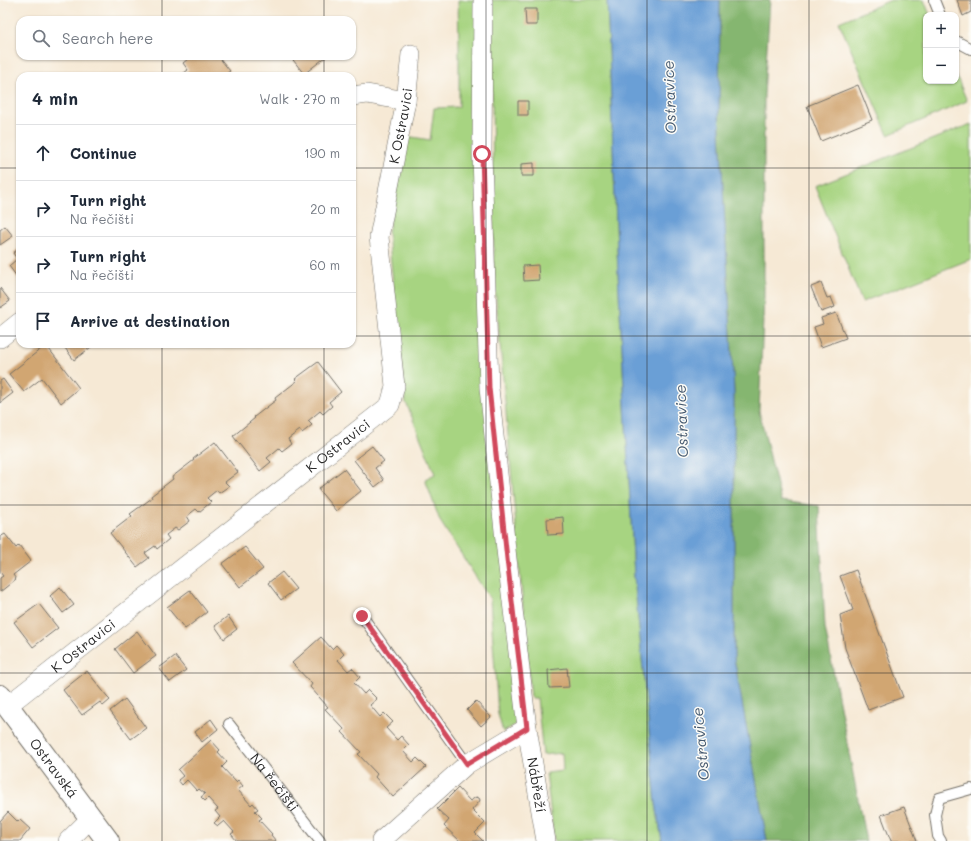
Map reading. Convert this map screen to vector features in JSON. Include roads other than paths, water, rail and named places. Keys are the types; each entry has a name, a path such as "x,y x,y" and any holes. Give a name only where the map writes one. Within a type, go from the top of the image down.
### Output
{"street":[{"name":"Nábřeží","path":"483,0 482,154 489,388 527,728 546,841"},
{"name":"K Ostravici","path":"4,701 390,405 395,386 380,237 406,101 411,54"},
{"path":"356,95 367,94 406,101"},
{"path":"0,338 16,325"},
{"name":"Ostravská","path":"4,701 108,841"},
{"path":"380,841 467,764 527,728"},
{"path":"68,841 91,818"}],"lane":[{"path":"934,0 939,12"},
{"path":"959,43 971,49"},
{"path":"362,616 467,764"},
{"name":"Na řečišti","path":"229,724 320,841"},
{"path":"941,841 938,836 935,815 939,798 971,790"}],"water":[{"name":"Ostravice","path":"607,0 720,0 719,113 734,392 734,658 767,841 662,841 656,804 634,576 618,273"}]}
